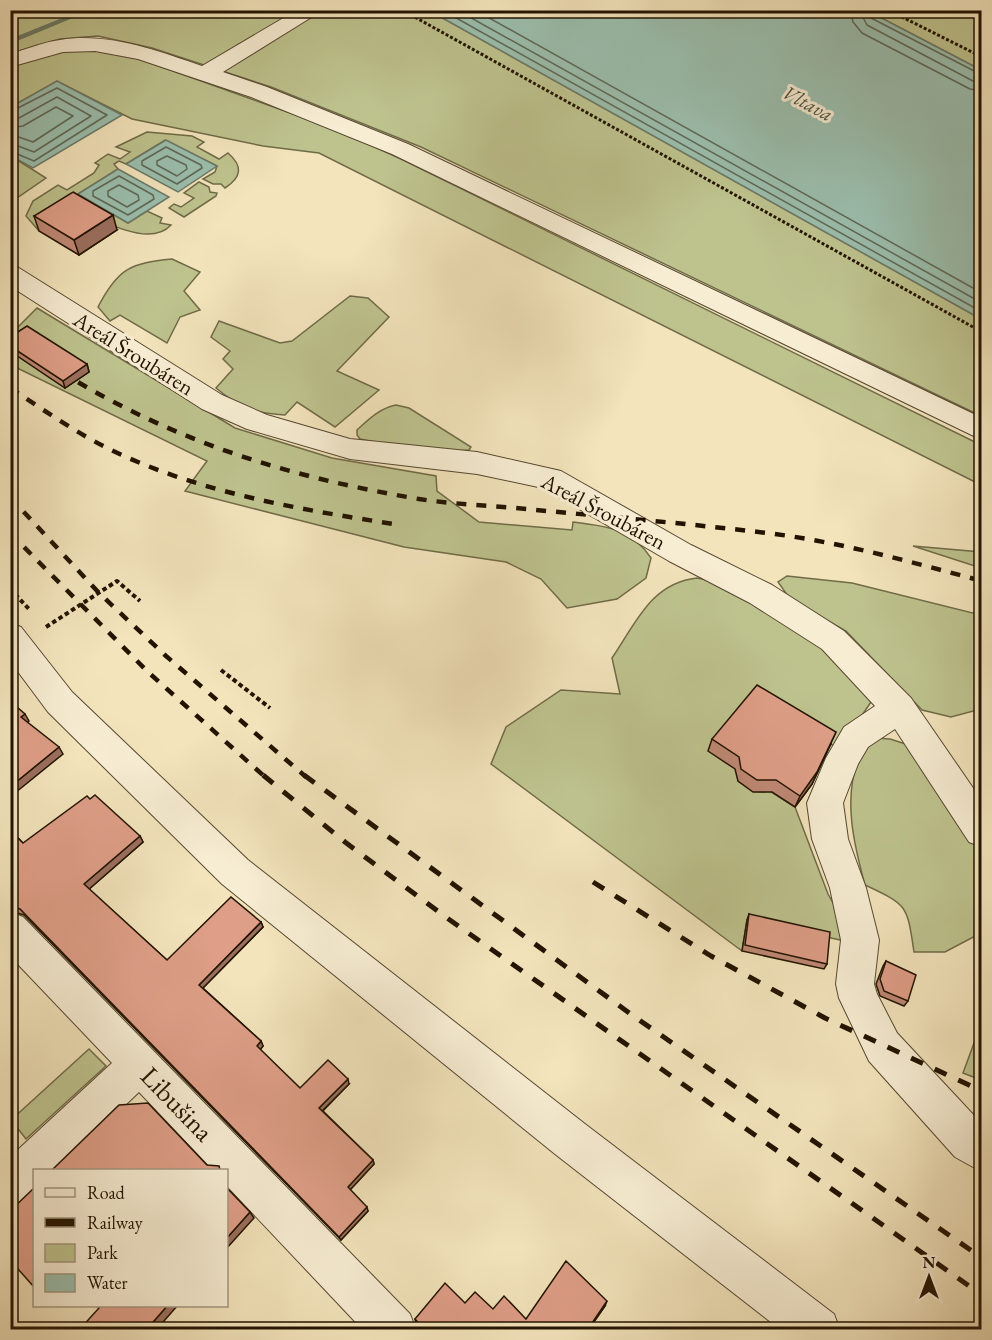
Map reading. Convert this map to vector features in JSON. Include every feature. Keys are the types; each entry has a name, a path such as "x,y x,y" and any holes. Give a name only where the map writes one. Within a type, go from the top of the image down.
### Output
{"street":[{"path":"204,74 313,10"},
{"path":"10,61 61,46 94,44 143,53 259,93 400,149 981,430"},
{"name":"Areál Šroubáren","path":"10,274 212,402 257,422 350,448 396,456 477,463 518,470 560,483 680,553 762,594 833,639 899,708 981,831"},
{"path":"28,632 60,702 235,872 799,1323"},
{"path":"899,708 856,736 843,758 825,803 830,839 848,888 860,940 855,984 858,998 884,1047 970,1142 981,1151"},
{"name":"Libušina","path":"10,929 394,1329"},
{"path":"10,1186 140,1065"}],"path":[{"path":"402,10 981,332"},
{"path":"888,10 981,57"},
{"path":"28,632 117,581 140,601"},
{"path":"221,670 270,708"}],"green space":[{"path":"11,11 430,11 981,319 981,416 421,147 271,87 152,48 98,36 60,39 11,55"},
{"path":"868,11 981,11 981,70"},
{"path":"91,48 137,58 340,131 401,159 981,445 981,485 319,153 263,146 132,119 57,81 11,107 10,67 60,51"},
{"path":"147,132 192,136 204,142 197,147 219,159 228,153 238,167 235,180 225,188 221,184 213,184 203,179 215,172 217,166 165,140 126,164 119,161 114,164 118,169 78,194 128,223 147,211 162,218 160,223 171,225 162,232 150,234 124,230 77,207 39,231 26,216 33,201 58,185 67,190 94,173 99,165 95,163 108,154 120,159 130,152 116,147"},
{"path":"11,156 46,178 11,202"},
{"path":"199,182 209,187 210,192 217,193 216,196 184,217 169,208 174,204 181,207 194,198 184,193"},
{"path":"172,259 200,272 184,291 200,310 180,317 167,343 120,315 110,321 98,307 112,284 127,270 146,263"},
{"path":"350,296 368,298 389,317 337,371 379,390 335,427 297,402 285,415 265,413 240,405 216,388 233,369 223,359 230,351 211,337 219,321 280,343 292,341"},
{"path":"37,308 235,428 332,458 436,476 437,491 479,522 572,530 573,522 617,530 635,540 651,558 646,578 617,599 567,608 541,579 506,562 404,547 185,491 207,461 11,365 10,335"},
{"path":"396,405 409,408 471,447 469,450 430,453 360,439 357,430 380,411"},
{"path":"913,546 981,552 981,568"},
{"path":"787,576 852,583 981,615 981,709 951,717 922,710 846,631 790,599 778,582"},
{"path":"697,578 722,583 809,633 867,687 871,702 839,749 753,697 738,770 738,781 753,791 765,792 767,789 795,807 828,894 841,917 845,941 747,920 742,951 491,764 506,727 561,690 620,694 612,658 637,619 656,596 681,581"},
{"path":"875,738 890,739 915,747 930,766 981,850 981,933 945,952 914,952 907,915 903,908 890,897 865,885 854,837 852,787 860,756"},
{"path":"981,1024 982,1080 963,1073"},
{"path":"89,1049 106,1066 26,1139 11,1120"}],"water":[{"name":"Vltava","path":"430,11 868,11 981,70 981,319"},
{"path":"57,81 122,115 33,168 11,156 11,107"},
{"path":"166,140 217,166 178,192 126,164"},
{"path":"118,169 169,197 128,223 78,194"}],"building":[{"path":"73,192 113,215 74,240 34,216"},
{"path":"27,326 87,364 63,381 10,346 10,337"},
{"path":"757,685 836,732 817,772 800,796 776,780 757,780 741,769 739,757 712,739"},
{"path":"10,701 25,714 21,717 59,747 10,787"},
{"path":"95,795 140,836 84,884 167,960 231,897 261,922 199,985 261,1041 257,1046 300,1088 328,1060 348,1079 319,1108 373,1160 348,1187 367,1207 339,1237 20,909 10,906 10,830 23,843 87,796 90,799"},
{"path":"749,914 830,932 827,964 745,945"},
{"path":"886,961 916,975 908,1001 884,991 880,979"},
{"path":"148,1103 207,1165 219,1166 220,1169 53,1169 119,1105"},
{"path":"33,1189 33,1286 10,1260 10,1211"},
{"path":"228,1189 250,1212 228,1237"},
{"path":"566,1261 607,1301 588,1329 424,1329 415,1319 445,1283 465,1303 475,1292 493,1309 504,1296 526,1319"},
{"path":"166,1307 147,1329 80,1329 99,1308"}],"waterway":[{"path":"10,42 89,10"}],"railway":[{"path":"61,372 104,397 190,437 234,454 324,480 431,501 672,523 795,537 876,553 982,581"},
{"path":"10,388 94,441 124,456 189,481 256,499 394,524"},
{"path":"10,497 99,593 166,656 306,777"},
{"path":"10,533 148,672 265,777"},
{"path":"263,775 345,842 447,918 982,1295"},
{"path":"304,775 632,1015 982,1258"},
{"path":"593,882 711,956 825,1018 982,1091"}]}
